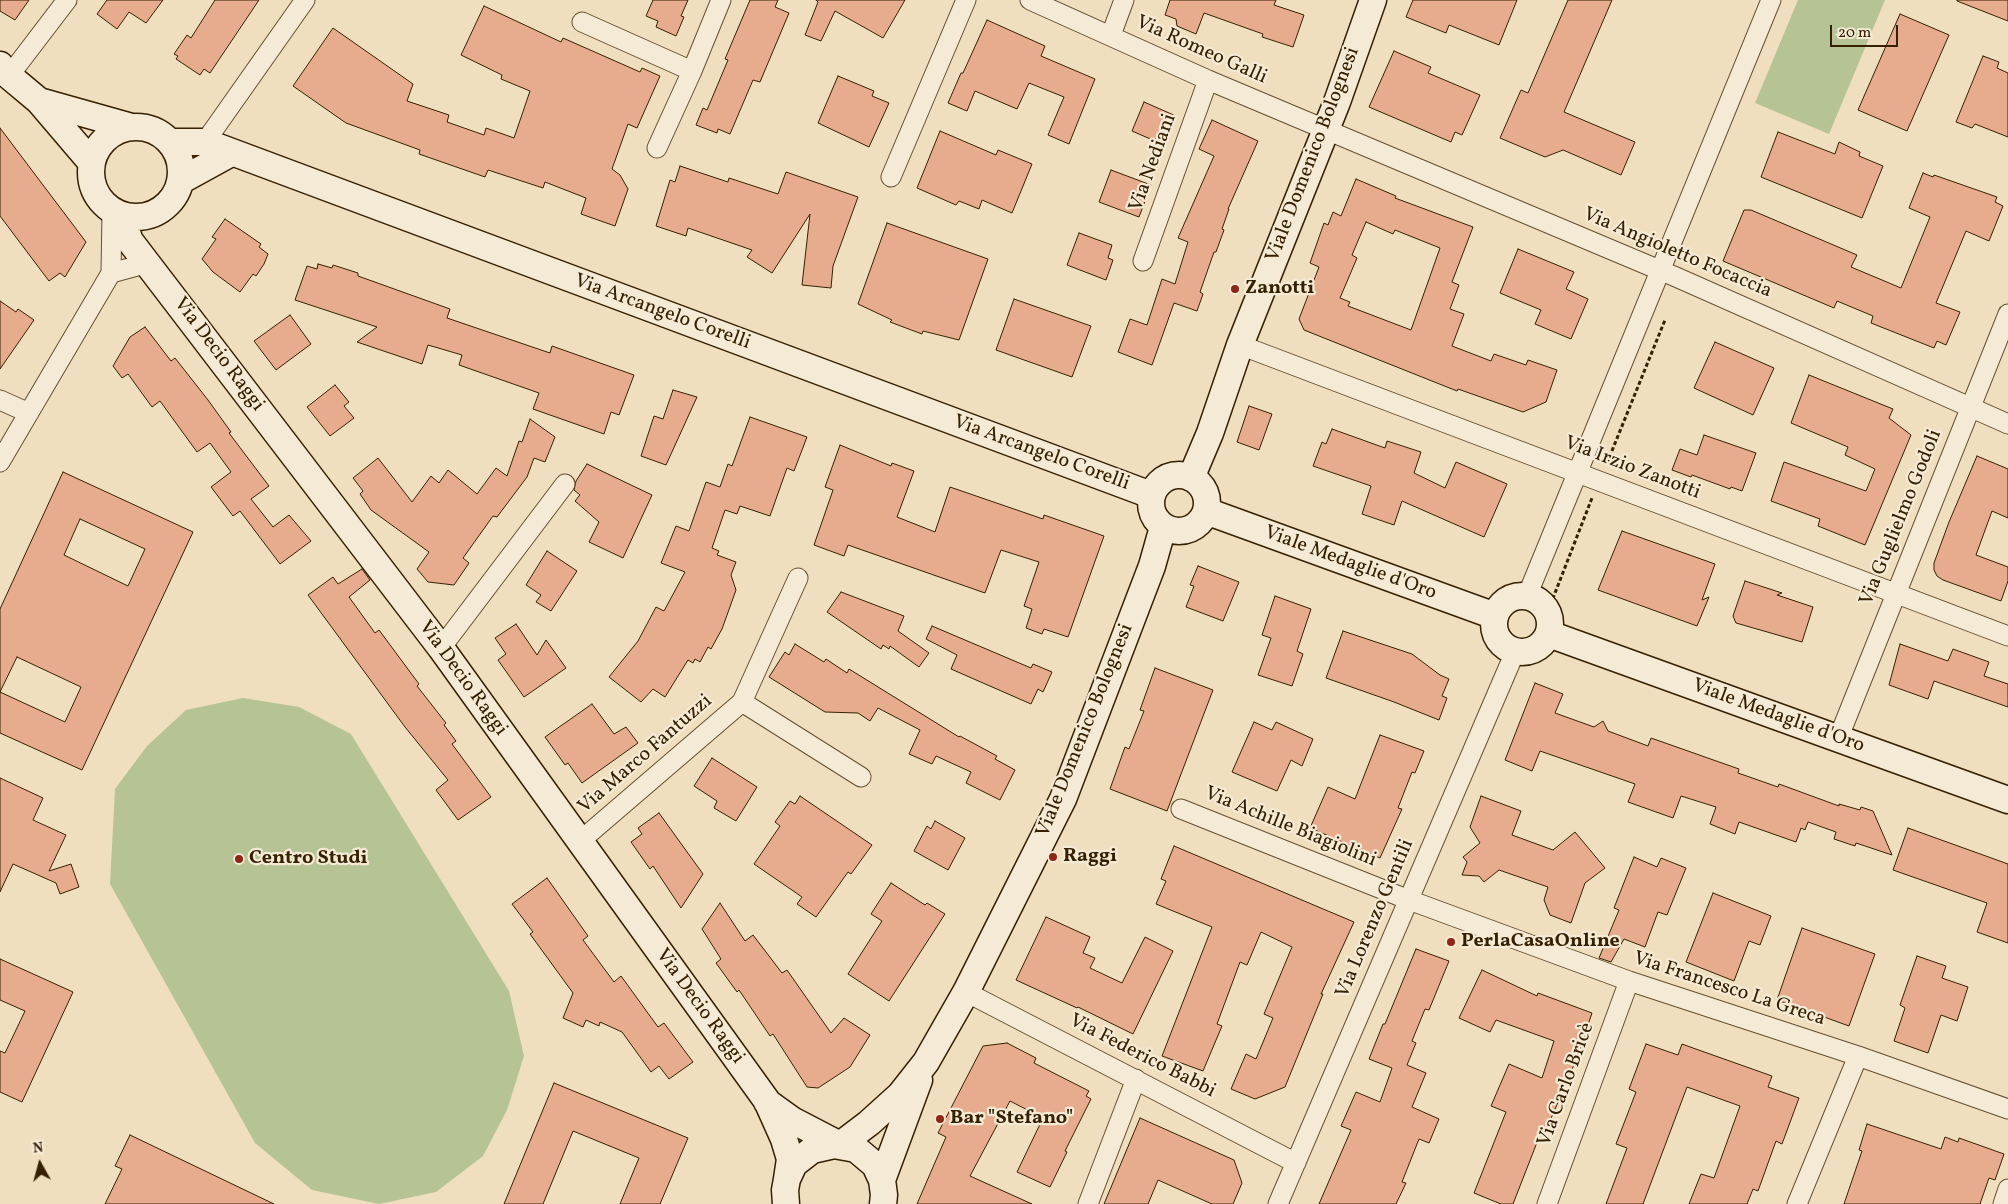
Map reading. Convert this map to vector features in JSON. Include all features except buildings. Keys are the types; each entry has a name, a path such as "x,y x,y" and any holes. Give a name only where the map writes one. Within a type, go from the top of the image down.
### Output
{"street":[{"path":"67,0 5,70 39,102 91,162"},
{"path":"205,142 305,0"},
{"path":"657,148 692,71 721,0"},
{"path":"891,177 966,0"},
{"name":"Via Romeo Galli","path":"1030,0 1208,80 1326,130"},
{"path":"1111,35 1124,0"},
{"name":"Viale Domenico Bolognesi","path":"1191,478 1210,433 1240,346 1326,130 1373,0"},
{"path":"1527,596 1771,0"},
{"path":"582,22 692,71"},
{"name":"Via Nediani","path":"1143,261 1208,80"},
{"path":"39,102 128,126 140,126 151,129 162,134 170,142 178,154 181,167 180,181 176,194 168,204 157,212 145,216 133,217 116,213 101,202 94,190 90,176 91,162 96,149 104,138 128,126"},
{"name":"Via Angioletto Focaccia","path":"1326,130 1660,271 2008,424"},
{"name":"Via Arcangelo Corelli","path":"170,142 205,142 1151,496"},
{"path":"180,181 231,153"},
{"path":"111,273 148,263 152,229 157,212"},
{"path":"0,462 111,273 116,213"},
{"name":"Via Decio Raggi","path":"116,213 130,241 441,648 767,1101 784,1139 790,1159 786,1192"},
{"name":"Via Guglielmo Godoli","path":"1838,738 2008,314"},
{"name":"Via Irzio Zanotti","path":"1240,346 1578,472 2008,636"},
{"path":"0,400 29,413"},
{"path":"1181,475 1191,478 1197,482 1206,495 1206,511 1196,525 1188,530 1171,530 1163,527 1152,513 1151,496 1156,487 1163,480 1172,476 1181,475"},
{"path":"441,648 565,484"},
{"name":"Viale Medaglie d'Oro","path":"1206,511 1495,616"},
{"name":"Viale Domenico Bolognesi","path":"840,1145 900,1096 926,1062 966,992 1063,800 1152,566 1163,527"},
{"name":"Via Marco Fantuzzi","path":"579,842 742,702 798,578"},
{"path":"1527,596 1542,604 1548,612 1549,634 1539,647 1523,653 1515,652 1507,648 1496,634 1495,616 1499,609 1511,598 1527,596"},
{"name":"Viale Medaglie d'Oro","path":"1549,634 2008,800"},
{"name":"Via Lorenzo Gentili","path":"1278,1204 1515,652"},
{"name":"Via Marco Fantuzzi","path":"742,702 861,777"},
{"name":"Via Achille Biagiolini","path":"1181,809 1409,900"},
{"name":"Via Francesco La Greca","path":"1409,900 1628,981 1858,1056 2008,1109"},
{"name":"Via Carlo Bricè","path":"1547,1204 1628,981"},
{"name":"Via Federico Babbi","path":"966,992 1296,1163"},
{"path":"1797,1204 1858,1056"},
{"name":"Viale Domenico Bolognesi","path":"882,1192 926,1062"},
{"path":"1088,1204 1136,1079"},
{"name":"Via Decio Raggi","path":"767,1101 792,1120 840,1145 856,1149 869,1159 882,1192"},
{"name":"Via Decio Raggi","path":"786,1192 794,1164 807,1153 822,1146 840,1145"},
{"path":"2003,1204 2008,1190"}],"green space":[{"path":"1798,0 1885,0 1829,134 1755,103"},
{"path":"243,698 299,707 351,734 509,991 524,1056 507,1110 483,1156 436,1192 379,1204 312,1190 255,1143 110,884 115,789 147,746 186,710"}],"place":[{"name":"Zanotti","path":"1235,289"},
{"name":"Raggi","path":"1053,857"},
{"name":"Centro Studi","path":"239,859"},
{"name":"PerlaCasaOnline","path":"1451,942"},
{"name":"Bar \"Stefano\"","path":"940,1119"}]}
